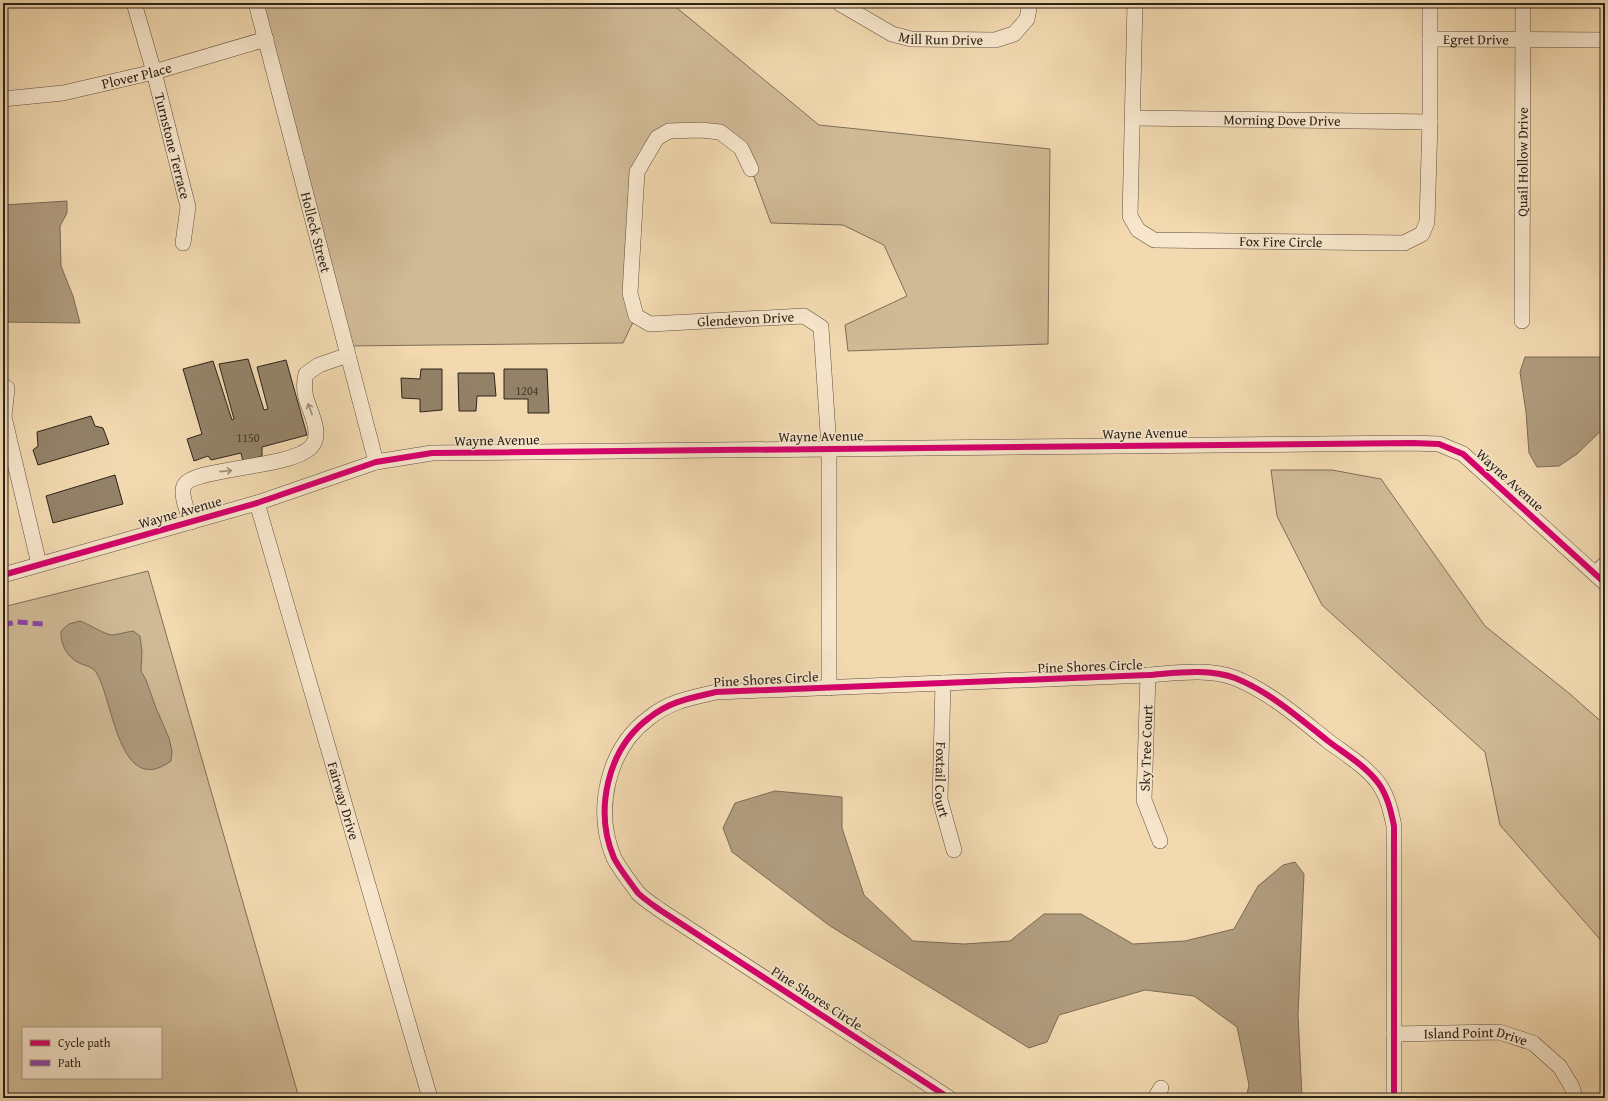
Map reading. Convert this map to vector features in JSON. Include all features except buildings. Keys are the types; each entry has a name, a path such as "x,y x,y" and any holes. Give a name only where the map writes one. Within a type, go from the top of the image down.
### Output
{"street":[{"name":"Turnstone Terrace","path":"134,3 154,72 188,207 184,243"},
{"name":"Holleck Street","path":"256,3 376,462"},
{"name":"Mill Run Drive","path":"839,3 892,34 911,39 995,40 1014,34 1027,19 1030,3"},
{"name":"Fox Fire Circle","path":"1135,3 1130,216 1138,230 1154,240 1404,243 1422,234 1427,222 1430,122 1430,3"},
{"name":"Quail Hollow Drive","path":"1522,321 1523,3"},
{"name":"Plover Place","path":"3,99 63,93 154,72 266,39"},
{"name":"Egret Drive","path":"1430,39 1605,40"},
{"name":"Morning Dove Drive","path":"1133,118 1430,122"},
{"name":"Glendevon Drive","path":"751,169 741,148 720,132 700,130 669,131 657,138 637,172 630,292 636,316 650,324 804,316 821,327 829,448 829,688"},
{"path":"191,522 183,491 184,485 188,480 202,475 264,464 298,455 310,448 316,440 316,432 305,397 304,380 306,374 319,365 348,355"},
{"path":"7,388 4,416 39,564"},
{"name":"Wayne Avenue","path":"3,575 257,503 376,462 432,453 1412,443 1439,444 1463,454 1602,574"},
{"name":"Fairway Drive","path":"257,503 430,1098"},
{"name":"Pine Shores Circle","path":"949,1098 660,910 639,894 614,858 605,823 605,797 613,765 627,740 648,718 674,702 716,692 943,684 1188,672 1219,674 1235,678 1269,695 1362,767 1378,784 1388,801 1394,826 1394,1098"},
{"name":"Sky Tree Court","path":"1148,675 1144,800 1160,841"},
{"name":"Foxtail Court","path":"943,684 940,800 954,850"},
{"name":"Island Point Drive","path":"1394,1034 1499,1032 1533,1043 1560,1067 1572,1087 1575,1098"}],"shaded area":[{"path":"253,3 671,3 819,125 1050,149 1048,344 848,351 845,325 907,296 884,245 843,225 771,223 751,169 720,132 669,131 637,172 636,316 623,343 346,346"},
{"path":"67,201 67,213 60,226 61,266 73,296 80,323 3,322 3,205"},
{"path":"1525,357 1605,357 1605,427 1577,454 1559,466 1537,467 1529,453 1526,412 1520,372"},
{"path":"1271,470 1332,470 1381,479 1485,626 1570,694 1605,725 1605,945 1500,825 1485,752 1322,605 1277,516"},
{"path":"148,571 299,1098 3,1098 3,607"},
{"path":"80,621 110,635 133,631 140,636 142,652 141,671 169,738 172,751 171,761 154,769 140,767 129,757 120,742 103,687 96,672 92,668 79,663 71,657 63,645 61,631 69,624"},
{"path":"775,791 842,797 842,828 864,895 913,941 964,944 1010,941 1044,914 1081,914 1133,944 1185,941 1234,929 1258,886 1283,865 1295,862 1304,874 1298,1015 1302,1098 1246,1098 1249,1085 1237,1027 1194,996 1145,990 1059,1015 1047,1042 1029,1048 830,926 732,852 723,828 735,803"}],"marked path":[{"path":"3,625 16,622 44,624"},
{"path":"3,1090 11,1098"}],"cycle path":[{"path":"3,575 257,503 376,462 432,453 1412,443 1439,444 1463,454 1605,583"},
{"path":"949,1098 660,910 638,893 614,858 608,840 605,821 605,801 608,782 614,764 623,746 635,731 649,718 673,704 689,698 716,692 1148,675 1181,672 1214,673 1235,678 1248,684 1284,706 1362,766 1379,784 1387,799 1394,826 1394,1098"}]}
